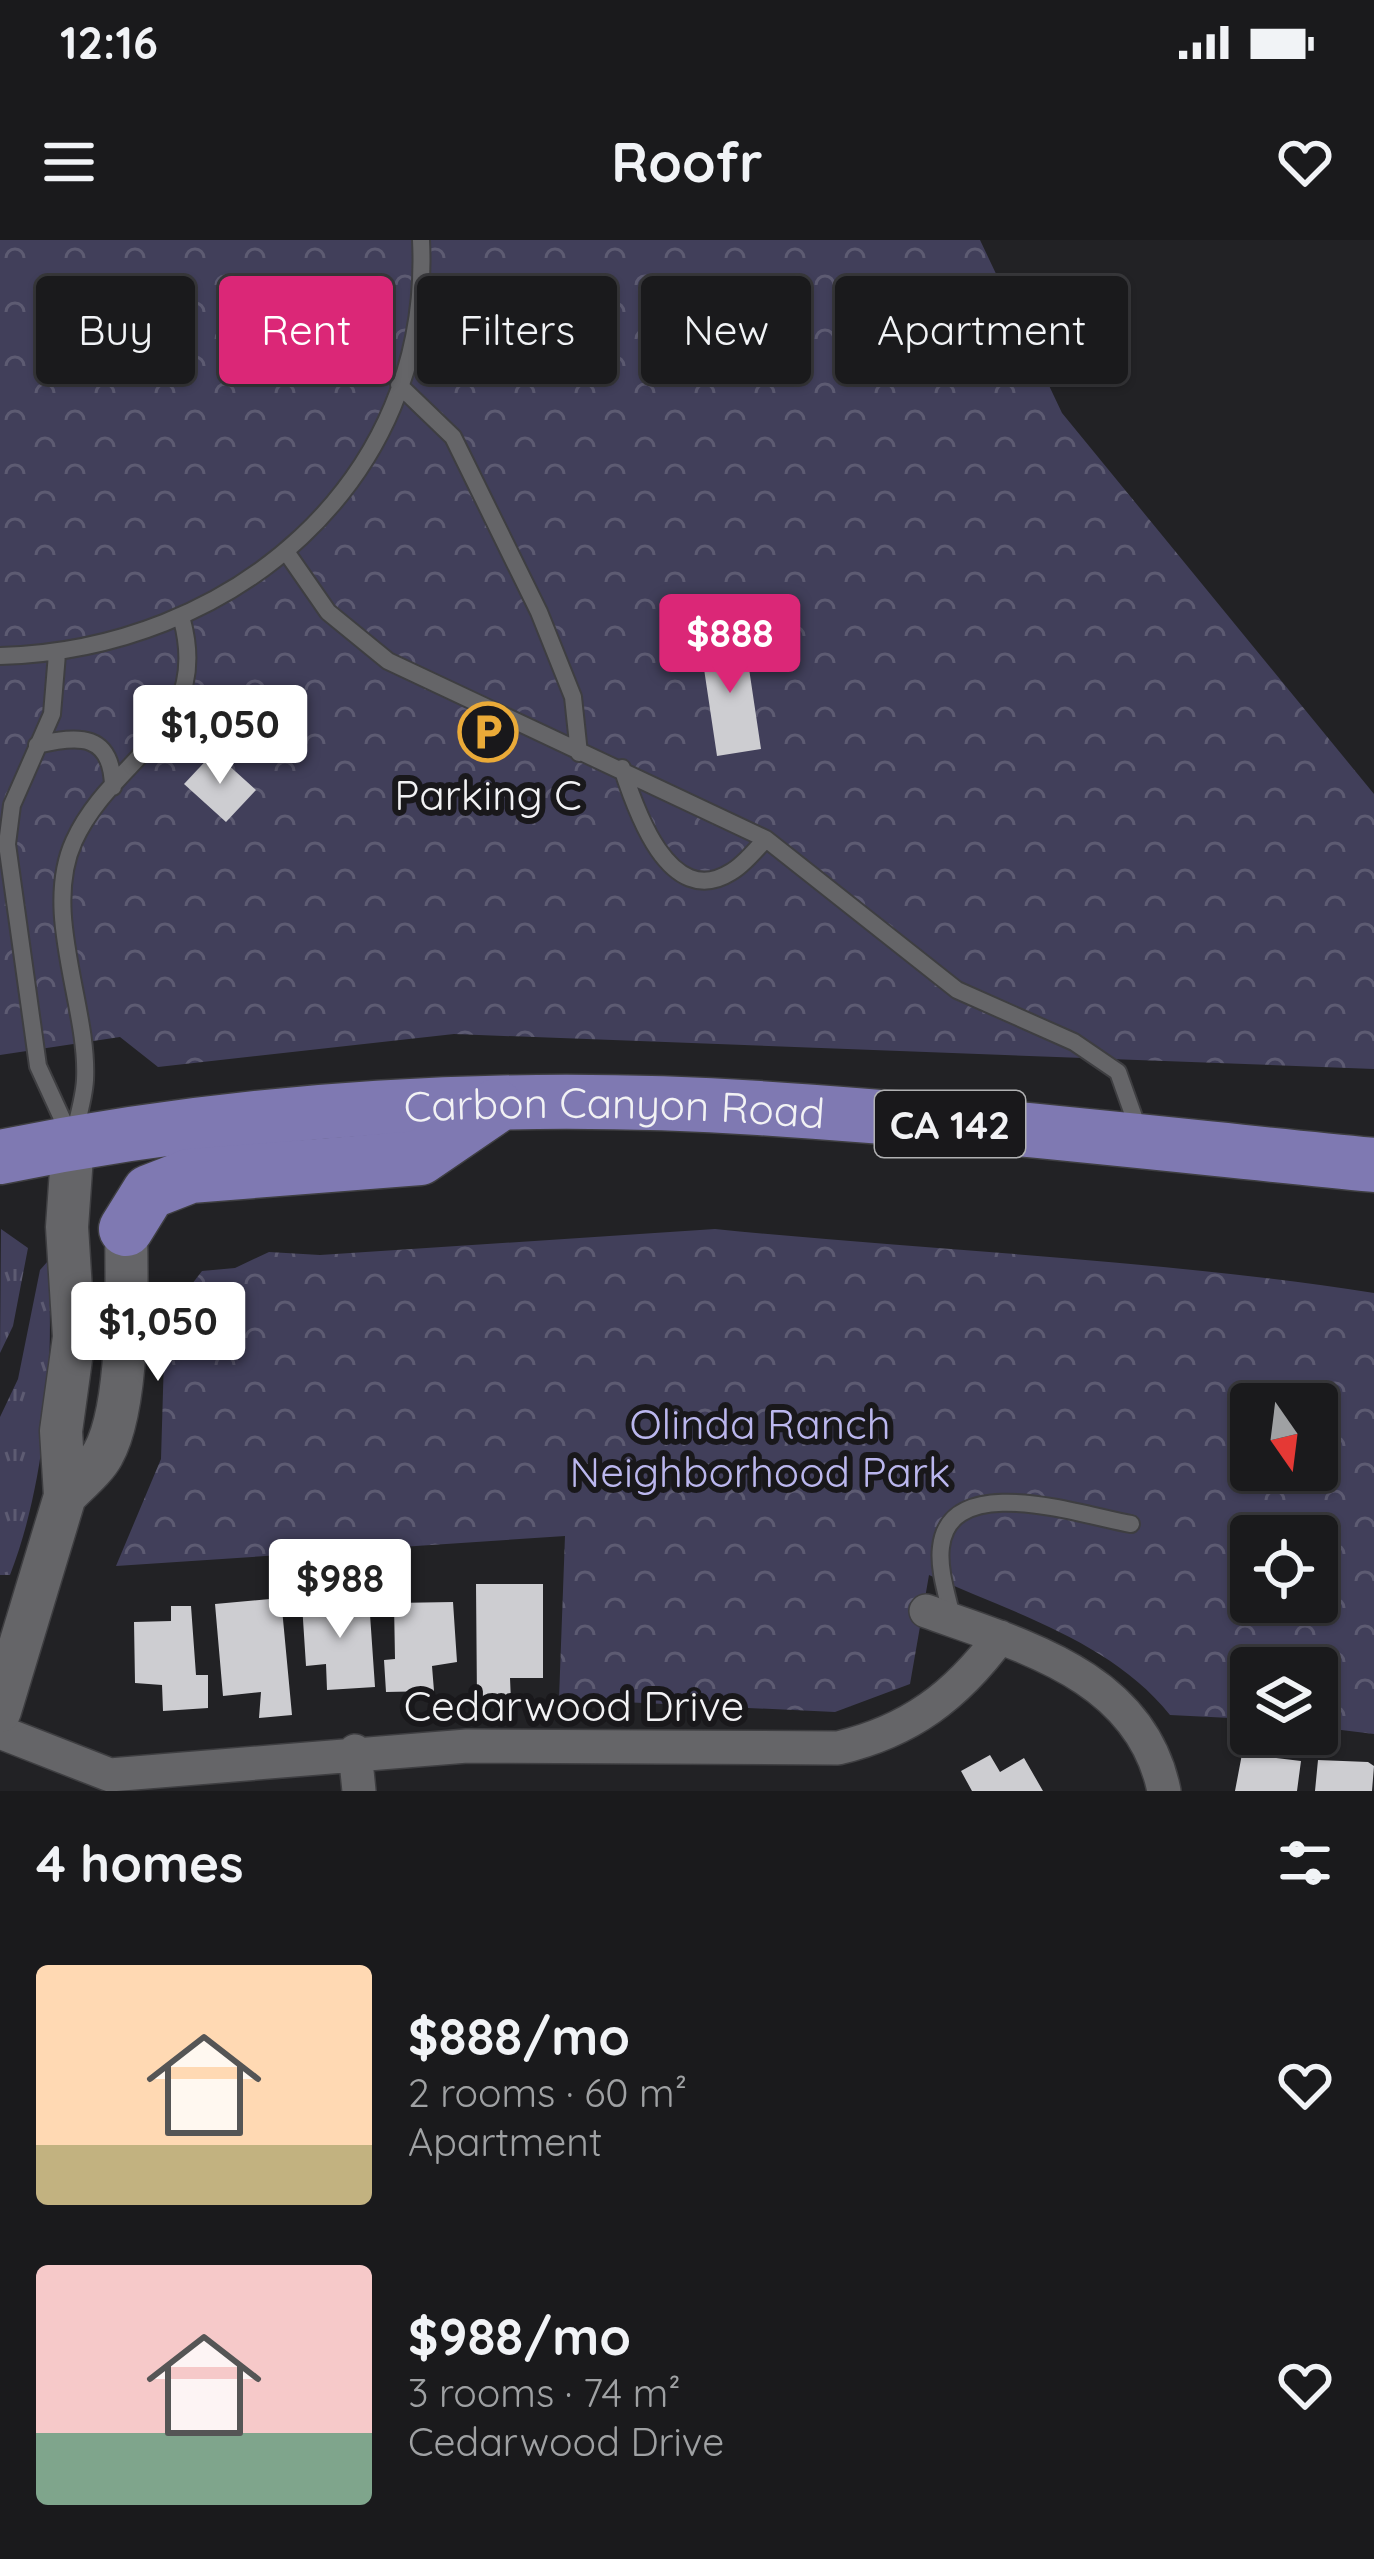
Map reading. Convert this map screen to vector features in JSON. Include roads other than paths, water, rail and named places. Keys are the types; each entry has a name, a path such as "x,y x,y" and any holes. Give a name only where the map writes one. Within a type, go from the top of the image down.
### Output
{"main road":[{"name":"Carbon Canyon Road","path":"0,1157 239,1119 498,1105 757,1108 1374,1165"},
{"path":"126,1229 149,1192 190,1176 420,1158 498,1105"}],"street":[{"path":"0,1711 65,1496 62,1431 74,1337 68,1227 73,1142"},
{"path":"65,1496 104,1453 118,1393 128,1301 126,1229"},
{"path":"939,1616 1055,1662 1125,1708 1147,1736 1164,1791"},
{"name":"Cedarwood Drive","path":"0,1732 110,1775 355,1751 654,1744 838,1748 876,1739 923,1717 973,1673 1000,1637"},
{"path":"355,1751 358,1791"}],"lane":[{"path":"0,656 57,654 182,620 287,553 364,464 398,385 412,340 421,240"},
{"path":"398,385 453,437 564,676 579,753"},
{"path":"287,553 328,612 388,661 766,839 957,990 1074,1042 1118,1072 1144,1143"},
{"path":"73,1142 86,1078 63,909 73,842 113,787 170,724 189,670 182,620"},
{"path":"57,654 52,714 11,805 7,844 38,1066 73,1142"},
{"path":"37,745 76,736 96,745 113,765 113,787"},
{"path":"622,768 649,838 665,861 687,874 710,879 731,873 766,839"},
{"path":"939,1616 941,1546 949,1525 972,1506 1002,1499 1131,1524"}],"place":[{"name":"Parking C","path":"488,732"}],"park label":[{"name":"Olinda Ranch Neighborhood Park","path":"760,1447"}]}
